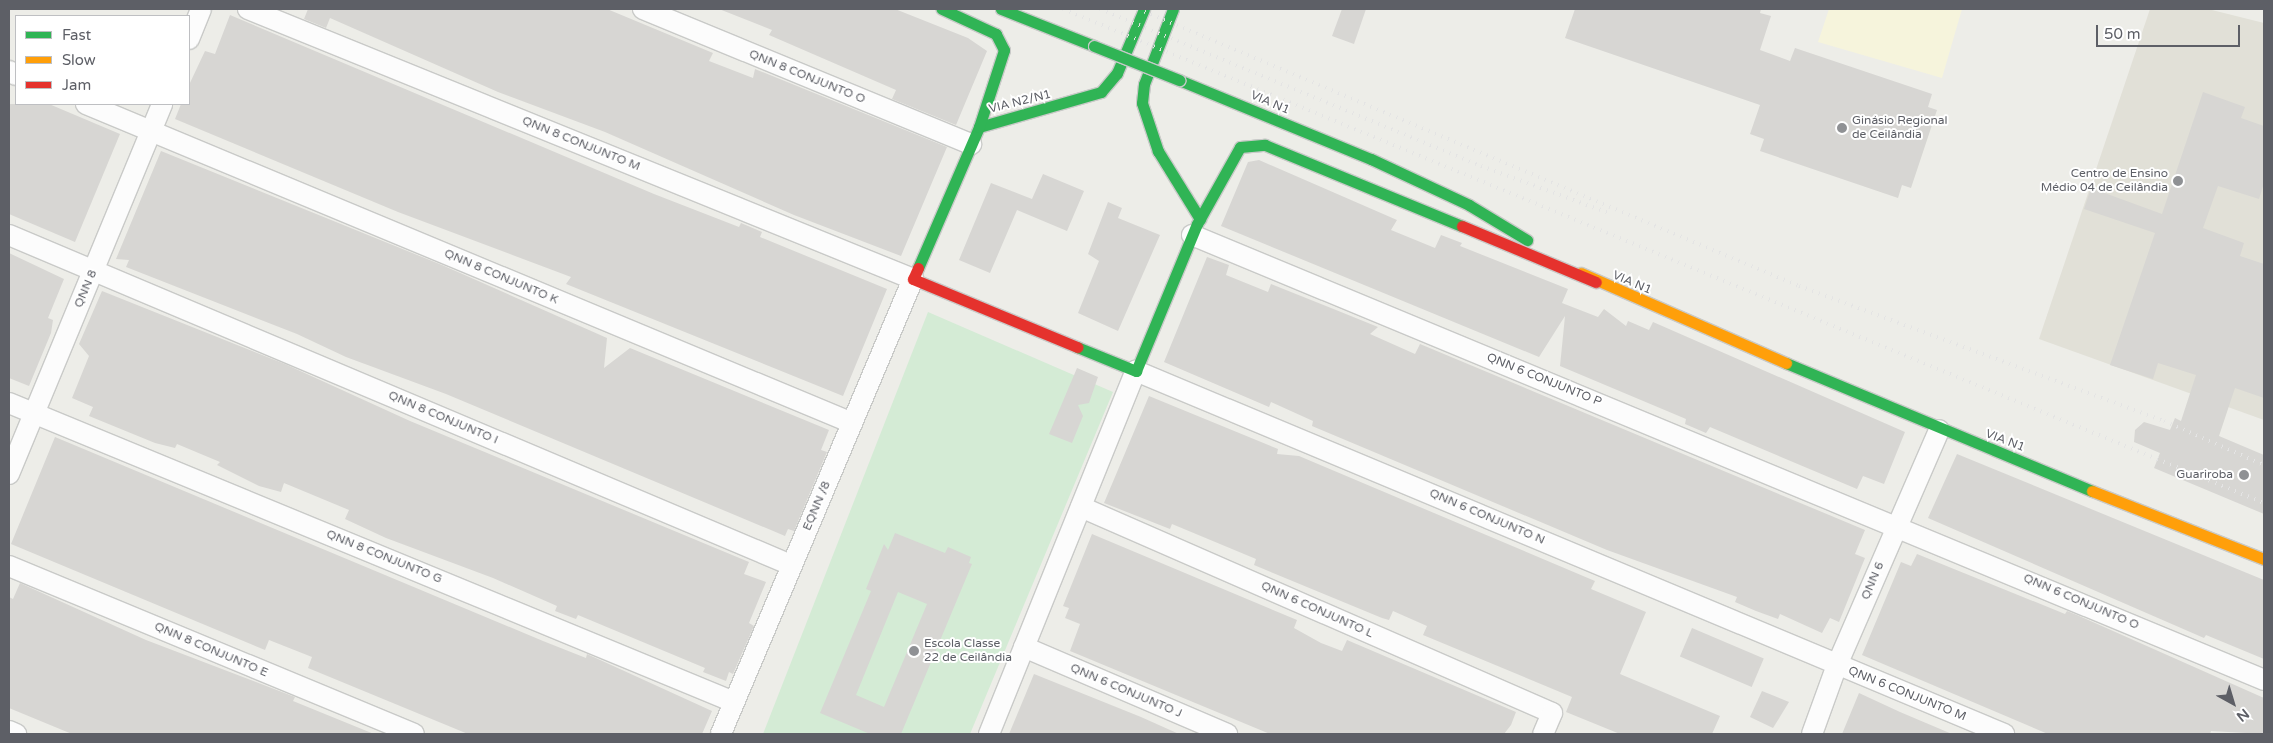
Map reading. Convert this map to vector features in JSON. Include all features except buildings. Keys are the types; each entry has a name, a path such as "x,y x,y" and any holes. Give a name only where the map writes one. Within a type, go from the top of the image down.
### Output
{"street":[{"path":"190,37 202,9"},
{"name":"QNN 8 CONJUNTO M","path":"248,9 913,279"},
{"name":"QNN 8 CONJUNTO O","path":"643,9 975,136"},
{"name":"VIA N2/N1","path":"942,9 985,27 1002,41 1004,50 975,136"},
{"name":"VIA N1","path":"1001,9 1179,80 1371,160 1469,205 1596,282 1939,430 2264,559"},
{"name":"VIA N2/N1","path":"975,136 1101,92 1117,73 1144,9"},
{"path":"1173,9 1144,84 1142,103 1158,151 1196,227"},
{"name":"QNN 8 CONJUNTO K","path":"88,105 852,423"},
{"name":"QNN 8","path":"9,474 33,412 162,105"},
{"path":"975,136 913,279 1136,371"},
{"path":"989,734 1196,227 1240,147 1265,145 1596,282"},
{"name":"QNN 6 CONJUNTO P","path":"1196,227 1897,525"},
{"name":"QNN 8 CONJUNTO I","path":"9,235 791,565"},
{"name":"EQNN /8","path":"721,734 913,279"},
{"name":"QNN 6 CONJUNTO N","path":"1136,371 1837,665"},
{"name":"QNN 8 CONJUNTO G","path":"9,402 734,702"},
{"name":"QNN 6","path":"1812,734 1837,665 1939,430"},
{"name":"QNN 6 CONJUNTO L","path":"1081,507 1552,713 1543,734"},
{"name":"QNN 6 CONJUNTO O","path":"1897,525 2264,680"},
{"name":"QNN 8 CONJUNTO E","path":"9,566 414,734"},
{"name":"QNN 6 CONJUNTO J","path":"1024,647 1227,734"},
{"name":"QNN 6 CONJUNTO M","path":"1837,665 2004,734"},
{"path":"9,731 16,734"}],"shaded area":[{"name":"Centro de Ensino Médio 04 de Ceilândia","path":"2150,9 2208,9 2264,23 2264,420 2039,339"}],"green space":[{"path":"928,312 1113,392 970,734 763,734"}],"sand":[{"path":"1829,9 1962,9 1942,78 1818,42"}],"railway":[{"path":"1063,9 2264,503"},
{"path":"1100,9 1481,166 1609,213"},
{"path":"1138,9 1799,286 2164,421 2264,465"}],"traffic: fast":[{"path":"918,268 979,127 1004,50 996,34 942,9"},
{"path":"1001,9 1094,46"},
{"path":"979,127 1101,92 1117,73 1144,9"},
{"path":"1173,9 1144,84 1142,103 1158,151 1200,219"},
{"path":"1094,46 1179,80"},
{"path":"1179,80 1371,159 1469,205 1527,240"},
{"path":"1077,347 1136,371 1197,224 1240,147 1265,145 1462,226"},
{"path":"1786,363 2092,491"}],"traffic: slow":[{"path":"1581,273 1786,363"},
{"path":"2092,491 2264,559"}],"traffic: jam":[{"path":"1462,226 1596,282"},
{"path":"918,268 913,279 1077,347"}],"place":[{"name":"Ginásio Regional de Ceilândia","path":"1842,128"},
{"name":"Centro de Ensino Médio 04 de Ceilândia","path":"2178,181"},
{"name":"Guariroba","path":"2244,475"},
{"name":"Escola Classe 22 de Ceilândia","path":"914,651"}]}
